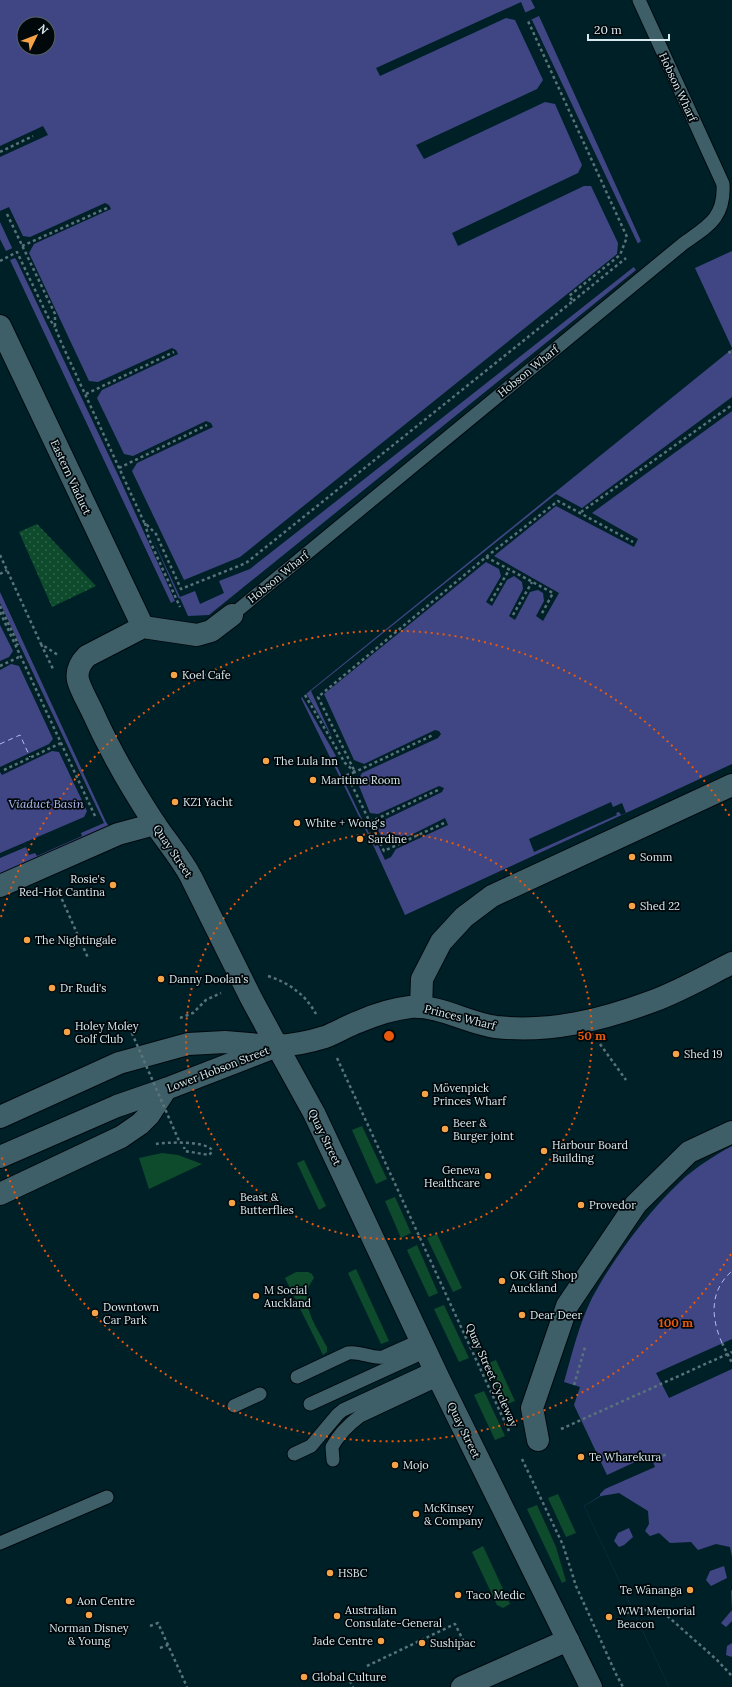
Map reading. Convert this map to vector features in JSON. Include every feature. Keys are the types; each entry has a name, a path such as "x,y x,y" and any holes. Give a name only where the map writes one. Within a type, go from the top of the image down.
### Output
{"street":[{"name":"Eastern Viaduct","path":"0,326 143,627"},
{"name":"Hobson Wharf","path":"143,627 197,635 211,631 232,615"},
{"path":"78,670 81,662 88,656 143,627"},
{"name":"Quay Street","path":"78,670 78,679 98,725 155,824 191,877 251,998 314,1113 430,1359 591,1687"},
{"path":"421,1007 422,979 441,942 464,917 492,896 732,785"},
{"path":"0,886 118,834 155,824"},
{"name":"Princes Wharf","path":"277,1046 311,1041 357,1022 388,1012 421,1007 494,1027 556,1028 585,1022 653,1001 732,963"},
{"name":"Lower Hobson Street","path":"0,1117 119,1063 188,1044 225,1042 277,1046"},
{"name":"Lower Hobson Street","path":"0,1157 117,1106 166,1089 277,1046"},
{"path":"0,1194 121,1138 140,1124 149,1115 166,1089"},
{"path":"538,1440 532,1408 567,1306 636,1204 689,1152 732,1132"},
{"path":"462,1687 568,1640"}],"lane":[{"name":"Hobson Wharf","path":"232,615 684,243 712,222 718,215 724,195 723,184 639,0"},
{"path":"297,1377 348,1353 354,1352 377,1357 430,1359"},
{"path":"310,1404 430,1359"},
{"path":"294,1454 311,1446 343,1410 430,1359"},
{"path":"333,1460 332,1447 350,1423 367,1413 430,1359"},
{"path":"234,1406 260,1394"},
{"path":"0,1543 107,1497"}],"path":[{"path":"528,22 627,237 620,255 569,296 574,300"},
{"path":"0,152 33,136"},
{"path":"22,246 107,208"},
{"path":"7,214 55,314 55,327"},
{"path":"0,261 17,252 48,317 55,327 86,394 144,522 149,539 177,600"},
{"path":"144,522 156,534 181,590 246,563 626,258"},
{"path":"729,351 732,357"},
{"path":"86,394 174,352"},
{"path":"581,513 732,404"},
{"path":"119,468 207,425"},
{"path":"355,772 318,697 486,557 558,501 633,542"},
{"path":"0,555 41,644 78,670"},
{"path":"486,557 553,594 541,615"},
{"path":"0,574 7,570"},
{"path":"491,601 509,570"},
{"path":"513,614 532,582"},
{"path":"0,606 17,645 20,656 95,817"},
{"path":"0,612 17,645"},
{"path":"0,666 20,656"},
{"path":"304,695 345,763 355,772"},
{"path":"433,736 347,776 384,851 444,823"},
{"path":"4,770 61,742"},
{"path":"370,822 440,789"},
{"path":"60,894 88,958"},
{"path":"265,975 278,980 303,995 310,1002 319,1018"},
{"path":"180,1019 193,1013 206,1000 226,991"},
{"path":"128,1022 180,1143 207,1145 212,1150 209,1155 185,1152 184,1147"},
{"path":"585,1022 626,1080"},
{"name":"Quay Street Cycleway","path":"343,1071 512,1437"},
{"path":"722,1344 732,1362"},
{"path":"574,1385 585,1347"},
{"path":"581,1420 732,1352"},
{"path":"652,1461 667,1454"},
{"path":"522,1459 563,1545 576,1586 623,1687"},
{"path":"621,1614 645,1610 664,1613 717,1660 732,1676"},
{"path":"150,1626 158,1623 187,1687"},
{"path":"367,1666 455,1624 465,1644"},
{"path":"160,1648 168,1645"},
{"path":"350,1681 353,1687"}],"green space":[{"path":"37,524 96,586 52,607 19,532"},
{"path":"362,1126 387,1179 376,1184 352,1130"},
{"path":"162,1153 178,1155 202,1164 149,1189 139,1158"},
{"path":"304,1160 326,1206 319,1210 297,1163"},
{"path":"395,1197 411,1233 401,1238 385,1201"},
{"path":"437,1234 462,1288 453,1292 427,1238"},
{"path":"417,1245 438,1293 429,1297 407,1250"},
{"path":"356,1269 389,1341 381,1344 348,1273"},
{"path":"296,1272 308,1272 312,1274 314,1278 308,1289 307,1304 312,1319 327,1347 327,1352 323,1355 285,1278"},
{"path":"444,1305 469,1358 459,1362 434,1309"},
{"path":"496,1360 515,1401 505,1405 486,1364"},
{"path":"484,1391 505,1436 495,1440 474,1395"},
{"path":"558,1494 576,1533 566,1537 548,1498"},
{"path":"537,1505 556,1547 566,1581 562,1583 527,1509"},
{"path":"483,1546 510,1604 503,1608 497,1605 472,1552"}],"water":[{"path":"0,0 531,0 535,8 520,15 524,23 539,16 641,241 624,255 636,270 209,615 188,616 180,598 171,603 10,260 15,258 17,261 24,258 17,246 6,251 0,239"},
{"path":"732,251 732,348 695,268"},
{"path":"732,349 732,764 405,915 374,847 301,698"},
{"name":"Viaduct Basin","path":"0,592 106,822 111,829 0,876"},
{"path":"732,1146 732,1687 669,1687 584,1506 600,1496 605,1489 655,1467 650,1455 607,1475 574,1405 580,1387 564,1382 576,1339 587,1308 600,1283 620,1252 655,1208 680,1182 704,1162"}],"pier":[{"path":"521,2 526,14 523,16 525,21 532,20 639,246 627,256 635,266 250,569 219,581 224,593 200,604 195,591 180,597 152,537 179,599 175,601 119,477 17,261 16,256 18,259 21,257 17,249 13,250 0,222 0,211 9,207 23,236 30,237 105,203 109,205 111,209 34,244 29,253 89,381 98,382 172,348 176,350 178,354 102,390 97,398 124,454 133,456 206,421 211,423 213,427 137,463 132,471 184,580 240,557 617,254 618,243 591,186 584,186 458,246 452,233 578,173 582,165 555,104 545,102 424,159 416,145 537,89 543,80 515,20 506,18 380,76 376,68"},
{"path":"43,126 48,135 0,157 0,146"},
{"path":"732,397 732,411 592,513 638,539 634,547 556,506 494,556 559,593 543,621 536,616 544,601 543,593 538,590 530,592 515,620 509,616 523,589 522,582 514,576 507,580 492,606 486,602 501,576 499,569 486,562 324,694 354,760 364,764 435,730 439,731 441,734 438,738 362,773 357,781 370,813 378,814 439,786 444,788 442,792 382,821 377,828 384,842 393,844 445,818 448,825 396,849 391,857 385,860 378,845 375,846 333,758 336,756 302,697 306,693 332,737 311,691 556,494 582,508"},
{"path":"0,603 104,823 81,833 82,836 37,856 35,853 29,855 26,847 0,858 0,853 84,817 87,811 59,752 52,751 2,775 0,772 0,767 49,744 53,739 19,666 11,664 0,670 0,661 9,657 13,651 0,625"},
{"path":"611,802 613,807 622,803 626,813 621,815 619,812 616,813 617,815 534,852 529,839"},
{"path":"732,1339 732,1369 669,1398 656,1373"},
{"name":"Te Wānanga","path":"619,1493 648,1511 649,1524 645,1531 650,1536 659,1533 670,1543 691,1542 698,1550 716,1544 730,1547 732,1557 732,1610 721,1623 726,1627 732,1621 732,1643 727,1646 726,1655 732,1657 732,1687 669,1687 584,1506 601,1496","holes":["629,1528 633,1537 624,1545 619,1547 614,1541 618,1533","724,1566 727,1578 711,1586 706,1580 710,1571"]}],"ferry route":[{"path":"0,744 20,735 30,757"},
{"path":"722,1343 718,1334 714,1315 714,1305 719,1287 732,1271"}],"place":[{"name":"Koel Cafe","path":"174,675"},
{"name":"The Lula Inn","path":"266,761"},
{"name":"Maritime Room","path":"313,780"},
{"name":"KZ1 Yacht","path":"175,802"},
{"name":"White + Wong's","path":"297,823"},
{"name":"Sardine","path":"360,839"},
{"name":"Somm","path":"632,857"},
{"name":"Rosie's Red-Hot Cantina","path":"113,885"},
{"name":"Shed 22","path":"632,906"},
{"name":"The Nightingale","path":"27,940"},
{"name":"Danny Doolan's","path":"161,979"},
{"name":"Dr Rudi's","path":"52,988"},
{"name":"Holey Moley Golf Club","path":"67,1032"},
{"name":"Shed 19","path":"676,1054"},
{"name":"Mövenpick Princes Wharf","path":"425,1094"},
{"name":"Beer & Burger joint","path":"445,1129"},
{"name":"Harbour Board Building","path":"544,1151"},
{"name":"Geneva Healthcare","path":"488,1176"},
{"name":"Beast & Butterflies","path":"232,1203"},
{"name":"Provedor","path":"581,1205"},
{"name":"OK Gift Shop Auckland","path":"502,1281"},
{"name":"M Social Auckland","path":"256,1296"},
{"name":"Downtown Car Park","path":"95,1313"},
{"name":"Dear Deer","path":"522,1315"},
{"name":"Te Wharekura","path":"581,1457"},
{"name":"Mojo","path":"395,1465"},
{"name":"McKinsey & Company","path":"416,1514"},
{"name":"HSBC","path":"330,1573"},
{"name":"Te Wānanga","path":"690,1590"},
{"name":"Taco Medic","path":"458,1595"},
{"name":"Aon Centre","path":"69,1601"},
{"name":"Norman Disney & Young","path":"89,1615"},
{"name":"Australian Consulate-General","path":"337,1616"},
{"name":"WW1 Memorial Beacon","path":"609,1617"},
{"name":"Jade Centre","path":"381,1641"},
{"name":"Sushipac","path":"422,1643"},
{"name":"Global Culture","path":"304,1677"}]}
